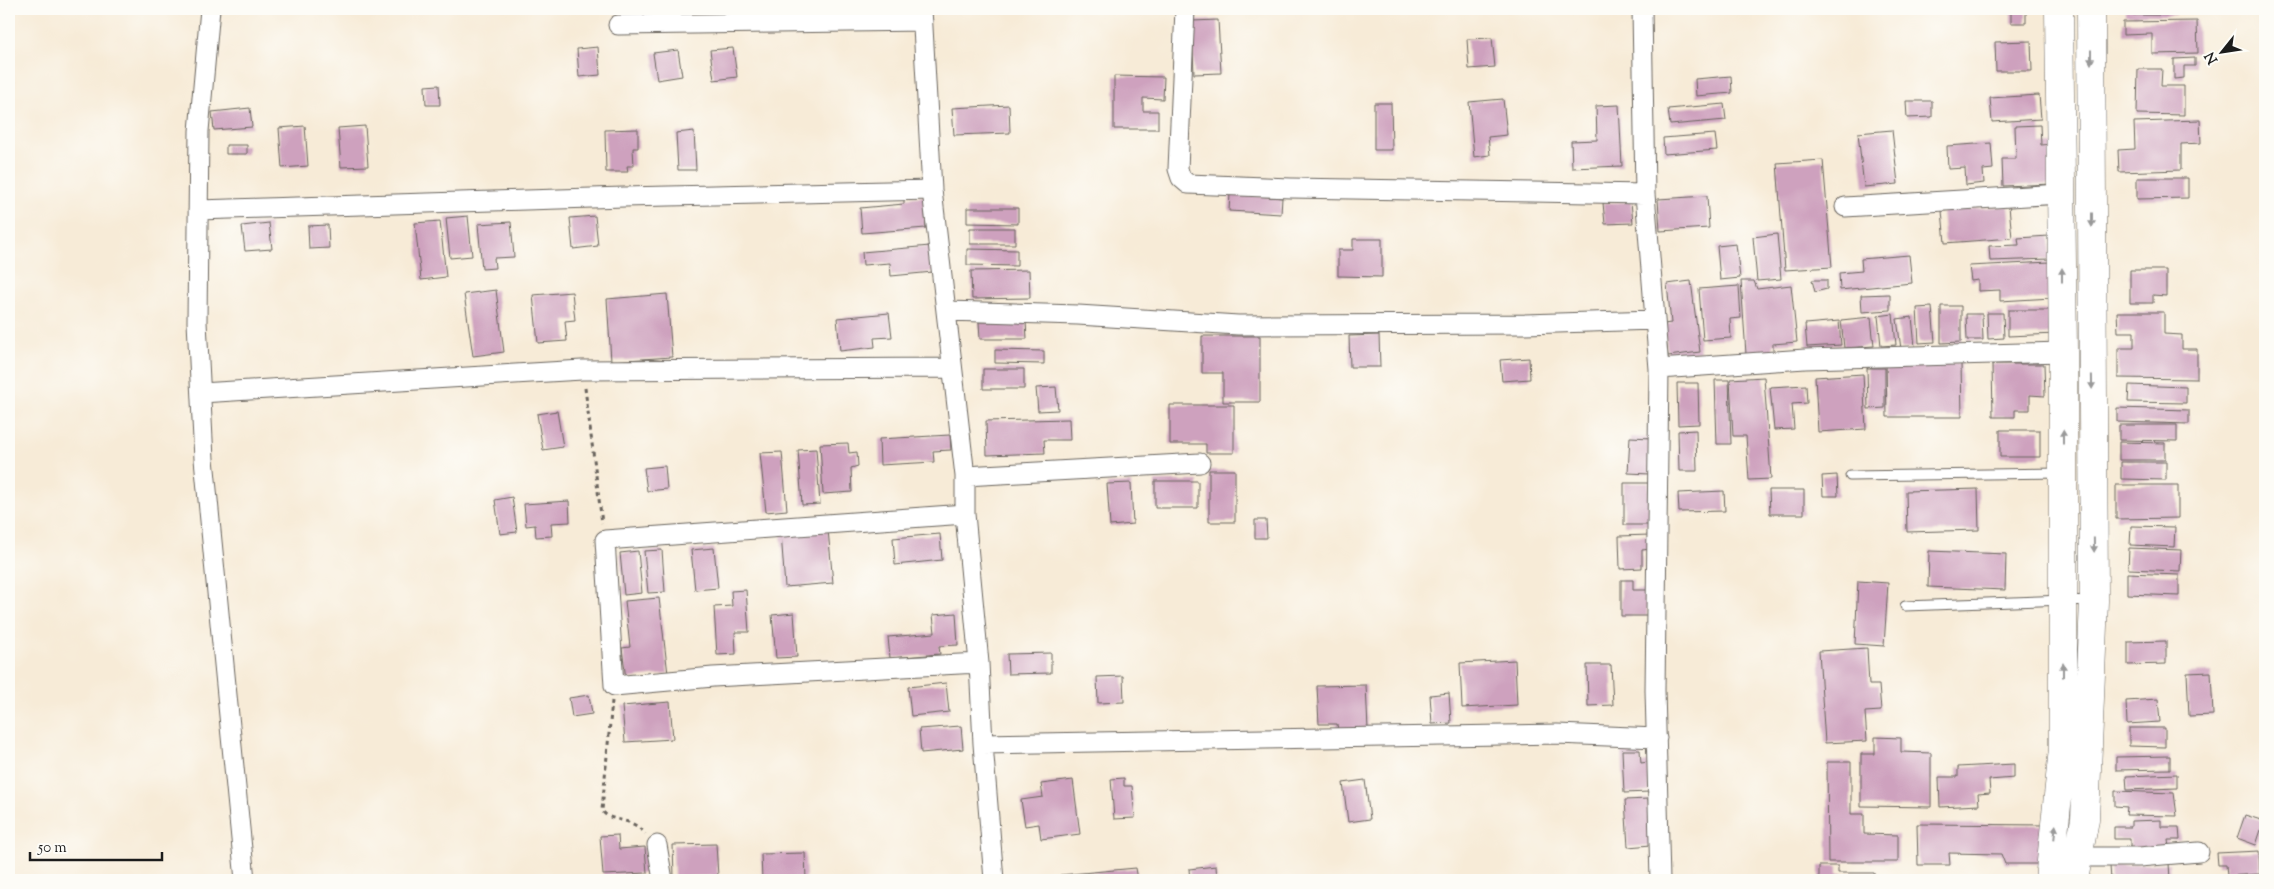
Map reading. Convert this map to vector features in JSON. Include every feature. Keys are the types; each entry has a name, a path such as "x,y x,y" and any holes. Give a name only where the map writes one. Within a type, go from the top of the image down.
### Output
{"highway":[{"path":"2059,9 2064,600 2076,749 2085,819 2076,869"},
{"path":"2049,880 2076,749 2094,601 2091,9"}],"street":[{"path":"210,9 199,131 197,322 204,459 245,880"},
{"path":"1185,9 1178,170 1181,178 1188,184 1300,188 1645,194"},
{"path":"1642,9 1645,194 1659,369 1655,655 1660,880"},
{"path":"618,25 922,15 932,190 947,311 951,368 965,476 965,514 979,663 983,744 994,880"},
{"path":"198,210 932,190"},
{"path":"1845,207 2061,194"},
{"path":"947,311 1078,315 1238,325 1515,324 1655,320"},
{"path":"1659,369 1806,359 2063,352"},
{"path":"201,392 582,370 951,368"},
{"path":"965,476 1200,463"},
{"path":"965,514 605,540 614,686 713,677 979,663"},
{"path":"983,744 1557,734 1657,738"},
{"path":"657,845 663,880"},
{"path":"2076,869 2138,857 2199,852"}],"lane":[{"path":"1850,476 2063,473"},
{"path":"1905,606 2064,600 2094,601"}],"path":[{"path":"582,370 605,540"},
{"path":"614,686 602,810 606,816 639,826 657,845"}],"building":[{"path":"1942,9 1966,9 1966,12 1942,12"},
{"path":"1988,9 2026,9 2026,23 2011,23 2011,11 1988,11"},
{"path":"2125,9 2176,9 2176,15 2125,15"},
{"path":"1218,20 1221,73 1194,74 1192,21"},
{"path":"2197,21 2198,53 2152,54 2152,34 2123,35 2123,22"},
{"path":"1492,38 1495,67 1469,69 1467,39"},
{"path":"2031,41 2032,71 1996,71 1995,42"},
{"path":"598,47 600,75 579,77 577,49"},
{"path":"733,48 737,77 714,80 710,50"},
{"path":"678,50 682,76 657,80 653,53"},
{"path":"2195,58 2195,66 2184,66 2184,78 2174,79 2174,59"},
{"path":"2138,69 2162,69 2161,86 2184,86 2184,115 2137,114"},
{"path":"1114,76 1164,77 1163,99 1143,98 1143,111 1158,111 1158,129 1114,129"},
{"path":"1731,76 1732,93 1696,96 1695,79"},
{"path":"439,85 440,105 426,105 425,86"},
{"path":"2039,95 2041,119 1992,122 1990,98"},
{"path":"1503,99 1507,135 1488,137 1490,155 1474,157 1469,102"},
{"path":"1906,101 1932,101 1932,117 1907,118"},
{"path":"1374,103 1391,103 1392,150 1374,150"},
{"path":"1724,104 1726,120 1670,125 1668,109"},
{"path":"1009,105 1010,133 954,135 952,108"},
{"path":"1619,105 1622,166 1572,168 1571,141 1597,140 1596,106"},
{"path":"250,108 252,127 214,130 212,112"},
{"path":"2200,120 2201,143 2181,144 2181,170 2119,172 2118,150 2135,149 2134,122"},
{"path":"2040,125 2041,145 2053,144 2054,184 2003,186 2002,159 2016,159 2015,126"},
{"path":"305,126 308,166 282,168 279,128"},
{"path":"365,126 368,166 341,167 338,128"},
{"path":"638,129 638,148 633,148 634,166 627,166 628,172 606,172 605,130"},
{"path":"1892,130 1898,184 1864,187 1858,133"},
{"path":"694,131 696,170 678,170 676,133"},
{"path":"1715,134 1717,150 1664,154 1663,138"},
{"path":"1991,143 1993,169 1983,170 1984,183 1966,185 1965,168 1948,169 1947,146"},
{"path":"226,145 247,145 247,154 226,154"},
{"path":"1823,160 1832,267 1785,270 1777,163"},
{"path":"2137,178 2188,178 2188,198 2137,199"},
{"path":"1230,194 1282,198 1281,214 1229,211"},
{"path":"924,196 926,228 862,233 860,208 904,204 904,198"},
{"path":"1707,196 1709,228 1660,231 1658,199"},
{"path":"1631,202 1633,223 1605,224 1603,203"},
{"path":"2009,206 2012,238 1945,243 1942,211"},
{"path":"967,208 1018,208 1018,224 967,223"},
{"path":"468,216 472,256 450,258 446,218"},
{"path":"595,216 598,246 573,249 570,218"},
{"path":"440,221 446,277 421,280 415,223"},
{"path":"511,222 514,257 494,258 495,268 482,269 478,224"},
{"path":"269,223 272,249 245,251 242,226"},
{"path":"328,225 329,248 309,249 308,226"},
{"path":"970,228 1015,228 1015,244 970,244"},
{"path":"1777,234 1781,279 1757,281 1753,237"},
{"path":"2049,236 2050,259 1990,261 1989,246 2019,245 2018,238"},
{"path":"1353,239 1382,239 1382,277 1338,276 1338,250 1353,250"},
{"path":"1736,244 1740,278 1720,280 1717,246"},
{"path":"930,246 933,272 891,276 890,263 863,265 862,252"},
{"path":"967,249 1017,250 1017,266 967,265"},
{"path":"1909,255 1912,283 1840,290 1839,273 1862,271 1861,259"},
{"path":"2050,262 2052,298 2000,301 2000,290 1978,291 1978,280 1971,281 1969,266"},
{"path":"1029,270 1030,298 972,299 971,271"},
{"path":"2130,270 2166,270 2166,296 2153,295 2153,303 2130,303"},
{"path":"1812,280 1827,280 1827,289 1815,292"},
{"path":"1691,281 1700,352 1668,356 1664,324 1671,323 1667,284"},
{"path":"1741,281 1754,281 1757,289 1791,285 1797,342 1773,344 1773,353 1746,354"},
{"path":"1739,286 1741,318 1730,319 1731,338 1703,340 1699,289"},
{"path":"496,290 504,352 473,356 464,294"},
{"path":"572,292 575,320 565,321 567,341 538,343 533,295"},
{"path":"667,294 672,357 611,361 607,299"},
{"path":"1890,294 1890,310 1862,312 1861,295"},
{"path":"1941,306 1961,306 1961,342 1941,343"},
{"path":"1932,307 1935,342 1919,343 1917,308"},
{"path":"2008,310 2056,310 2057,334 2008,336"},
{"path":"2117,312 2164,312 2164,334 2182,335 2182,349 2197,349 2197,379 2118,378 2118,348 2134,348 2134,332 2118,332"},
{"path":"889,313 892,337 874,338 875,347 840,351 837,318"},
{"path":"1987,313 2003,313 2004,338 1988,339"},
{"path":"1893,314 1896,345 1881,346 1878,316"},
{"path":"1966,314 1982,314 1983,340 1967,340"},
{"path":"1871,317 1874,346 1844,348 1841,320"},
{"path":"1912,317 1915,347 1901,349 1897,319"},
{"path":"1026,321 1027,339 980,339 979,322"},
{"path":"1839,321 1841,345 1807,347 1805,324"},
{"path":"1379,335 1380,367 1350,367 1349,336"},
{"path":"1202,336 1260,336 1260,402 1223,402 1223,373 1202,373"},
{"path":"995,350 1044,351 1044,364 995,363"},
{"path":"1529,358 1530,379 1502,381 1500,360"},
{"path":"1886,363 1961,363 1962,417 1887,417"},
{"path":"1992,364 2044,364 2045,396 2030,395 2030,410 2015,410 2015,417 1993,417"},
{"path":"1867,368 1885,368 1885,408 1868,409"},
{"path":"983,369 1024,369 1024,389 983,389"},
{"path":"1863,374 1866,429 1818,432 1815,377"},
{"path":"1764,377 1771,479 1749,480 1746,436 1733,436 1730,379"},
{"path":"1715,380 1729,380 1731,444 1717,444"},
{"path":"1677,383 1698,383 1699,424 1678,425"},
{"path":"1806,385 1807,403 1792,404 1794,429 1774,430 1770,387"},
{"path":"2129,385 2186,387 2186,403 2128,402"},
{"path":"1056,387 1058,410 1038,411 1036,388"},
{"path":"1170,405 1234,405 1234,453 1206,453 1206,444 1170,444"},
{"path":"2117,408 2189,410 2189,424 2117,422"},
{"path":"557,411 563,447 543,450 537,414"},
{"path":"1069,419 1070,440 1044,440 1045,453 987,455 986,421"},
{"path":"2119,425 2177,425 2177,441 2119,440"},
{"path":"1696,430 1697,471 1679,471 1678,431"},
{"path":"2000,430 2040,430 2040,457 2000,457"},
{"path":"950,435 951,450 933,451 934,462 880,465 879,439"},
{"path":"1630,437 1651,438 1650,474 1628,473"},
{"path":"2119,442 2165,443 2165,460 2119,460"},
{"path":"848,443 849,453 857,452 858,466 851,468 852,492 823,494 820,444"},
{"path":"816,449 820,504 802,505 798,450"},
{"path":"782,452 787,510 766,512 760,453"},
{"path":"2121,462 2166,462 2166,480 2121,479"},
{"path":"665,466 667,489 647,491 644,468"},
{"path":"1209,470 1235,470 1235,522 1209,522"},
{"path":"1837,475 1838,496 1823,496 1822,476"},
{"path":"1155,481 1198,481 1198,508 1155,508"},
{"path":"1131,483 1133,524 1110,526 1107,484"},
{"path":"1624,483 1649,483 1650,525 1624,525"},
{"path":"2116,485 2178,485 2178,518 2116,519"},
{"path":"1978,489 1979,530 1907,532 1906,491"},
{"path":"1769,490 1804,490 1804,514 1770,514"},
{"path":"1724,491 1725,511 1679,512 1678,493"},
{"path":"512,497 517,532 500,534 495,500"},
{"path":"569,501 570,522 551,523 552,536 536,537 535,525 526,526 524,504"},
{"path":"1255,520 1266,520 1267,538 1255,538"},
{"path":"2131,526 2175,527 2174,547 2130,545"},
{"path":"828,530 833,583 785,587 781,533"},
{"path":"940,534 942,560 895,565 893,538"},
{"path":"1650,535 1651,549 1642,550 1642,568 1620,569 1619,536"},
{"path":"714,548 718,588 695,590 691,550"},
{"path":"2129,548 2181,550 2180,571 2128,569"},
{"path":"662,550 665,592 648,593 644,551"},
{"path":"638,551 642,593 624,595 620,553"},
{"path":"1929,551 2006,554 2005,590 1928,587"},
{"path":"2127,573 2179,575 2179,596 2127,594"},
{"path":"1621,580 1633,580 1633,590 1647,590 1647,616 1621,616"},
{"path":"1858,581 1888,583 1884,646 1855,644"},
{"path":"746,590 749,632 735,632 736,654 717,655 714,607 732,606 731,591"},
{"path":"659,598 668,674 626,679 622,648 630,647 625,601"},
{"path":"794,613 797,657 776,658 772,615"},
{"path":"956,613 958,645 939,646 940,654 890,658 888,637 935,633 933,615"},
{"path":"2166,641 2166,664 2128,665 2128,642"},
{"path":"1867,648 1869,685 1879,685 1881,711 1865,712 1867,741 1825,743 1819,651"},
{"path":"1051,653 1051,673 1008,674 1007,654"},
{"path":"1515,660 1517,705 1462,708 1460,663"},
{"path":"1587,665 1611,665 1613,705 1588,706"},
{"path":"2211,672 2213,715 2189,716 2187,673"},
{"path":"1123,676 1124,702 1098,703 1097,677"},
{"path":"946,683 949,712 911,716 908,687"},
{"path":"1366,685 1368,730 1338,731 1337,724 1319,724 1317,686"},
{"path":"1449,693 1451,723 1432,724 1430,695"},
{"path":"589,695 592,714 572,717 569,698"},
{"path":"2158,699 2160,722 2127,724 2126,701"},
{"path":"670,702 673,739 625,742 622,706"},
{"path":"961,726 963,749 921,753 919,729"},
{"path":"2129,728 2165,728 2165,747 2129,746"},
{"path":"1875,737 1901,738 1901,752 1931,753 1931,807 1861,806 1861,754 1875,754"},
{"path":"1622,750 1640,750 1641,763 1648,762 1649,792 1624,793"},
{"path":"2170,756 2170,769 2116,770 2116,757"},
{"path":"1827,762 1851,762 1851,814 1864,814 1864,834 1898,835 1898,862 1828,862"},
{"path":"2014,764 2014,778 1989,780 1990,793 1978,794 1979,805 1940,807 1939,777 1958,777 1958,767"},
{"path":"2177,774 2177,788 2127,790 2126,776"},
{"path":"1124,778 1124,786 1132,786 1135,818 1114,819 1111,779"},
{"path":"1073,780 1080,834 1041,839 1039,824 1025,826 1021,800 1043,797 1041,784"},
{"path":"1365,780 1370,819 1348,822 1343,783"},
{"path":"2115,791 2174,793 2177,816 2126,815 2127,807 2115,806"},
{"path":"1648,799 1651,845 1628,847 1625,800"},
{"path":"2245,815 2264,821 2256,845 2237,838"},
{"path":"2161,820 2161,827 2179,827 2180,840 2168,840 2169,848 2130,848 2130,839 2114,839 2114,827 2131,827 2131,821"},
{"path":"1917,824 2049,825 2050,864 2005,864 2001,854 1949,853 1950,865 1918,865"},
{"path":"618,835 619,849 645,847 647,873 603,875 600,836"},
{"path":"716,844 718,876 674,877 673,845"},
{"path":"2259,851 2260,874 2227,876 2226,865 2218,865 2217,853"},
{"path":"805,853 806,880 762,880 761,854"},
{"path":"2169,863 2170,880 2111,880 2110,866"},
{"path":"1216,866 1217,880 1190,880 1189,869"},
{"path":"1819,866 1838,866 1838,873 1874,873 1874,880 1819,880"},
{"path":"1136,868 1138,880 1060,880 1060,875"}]}
